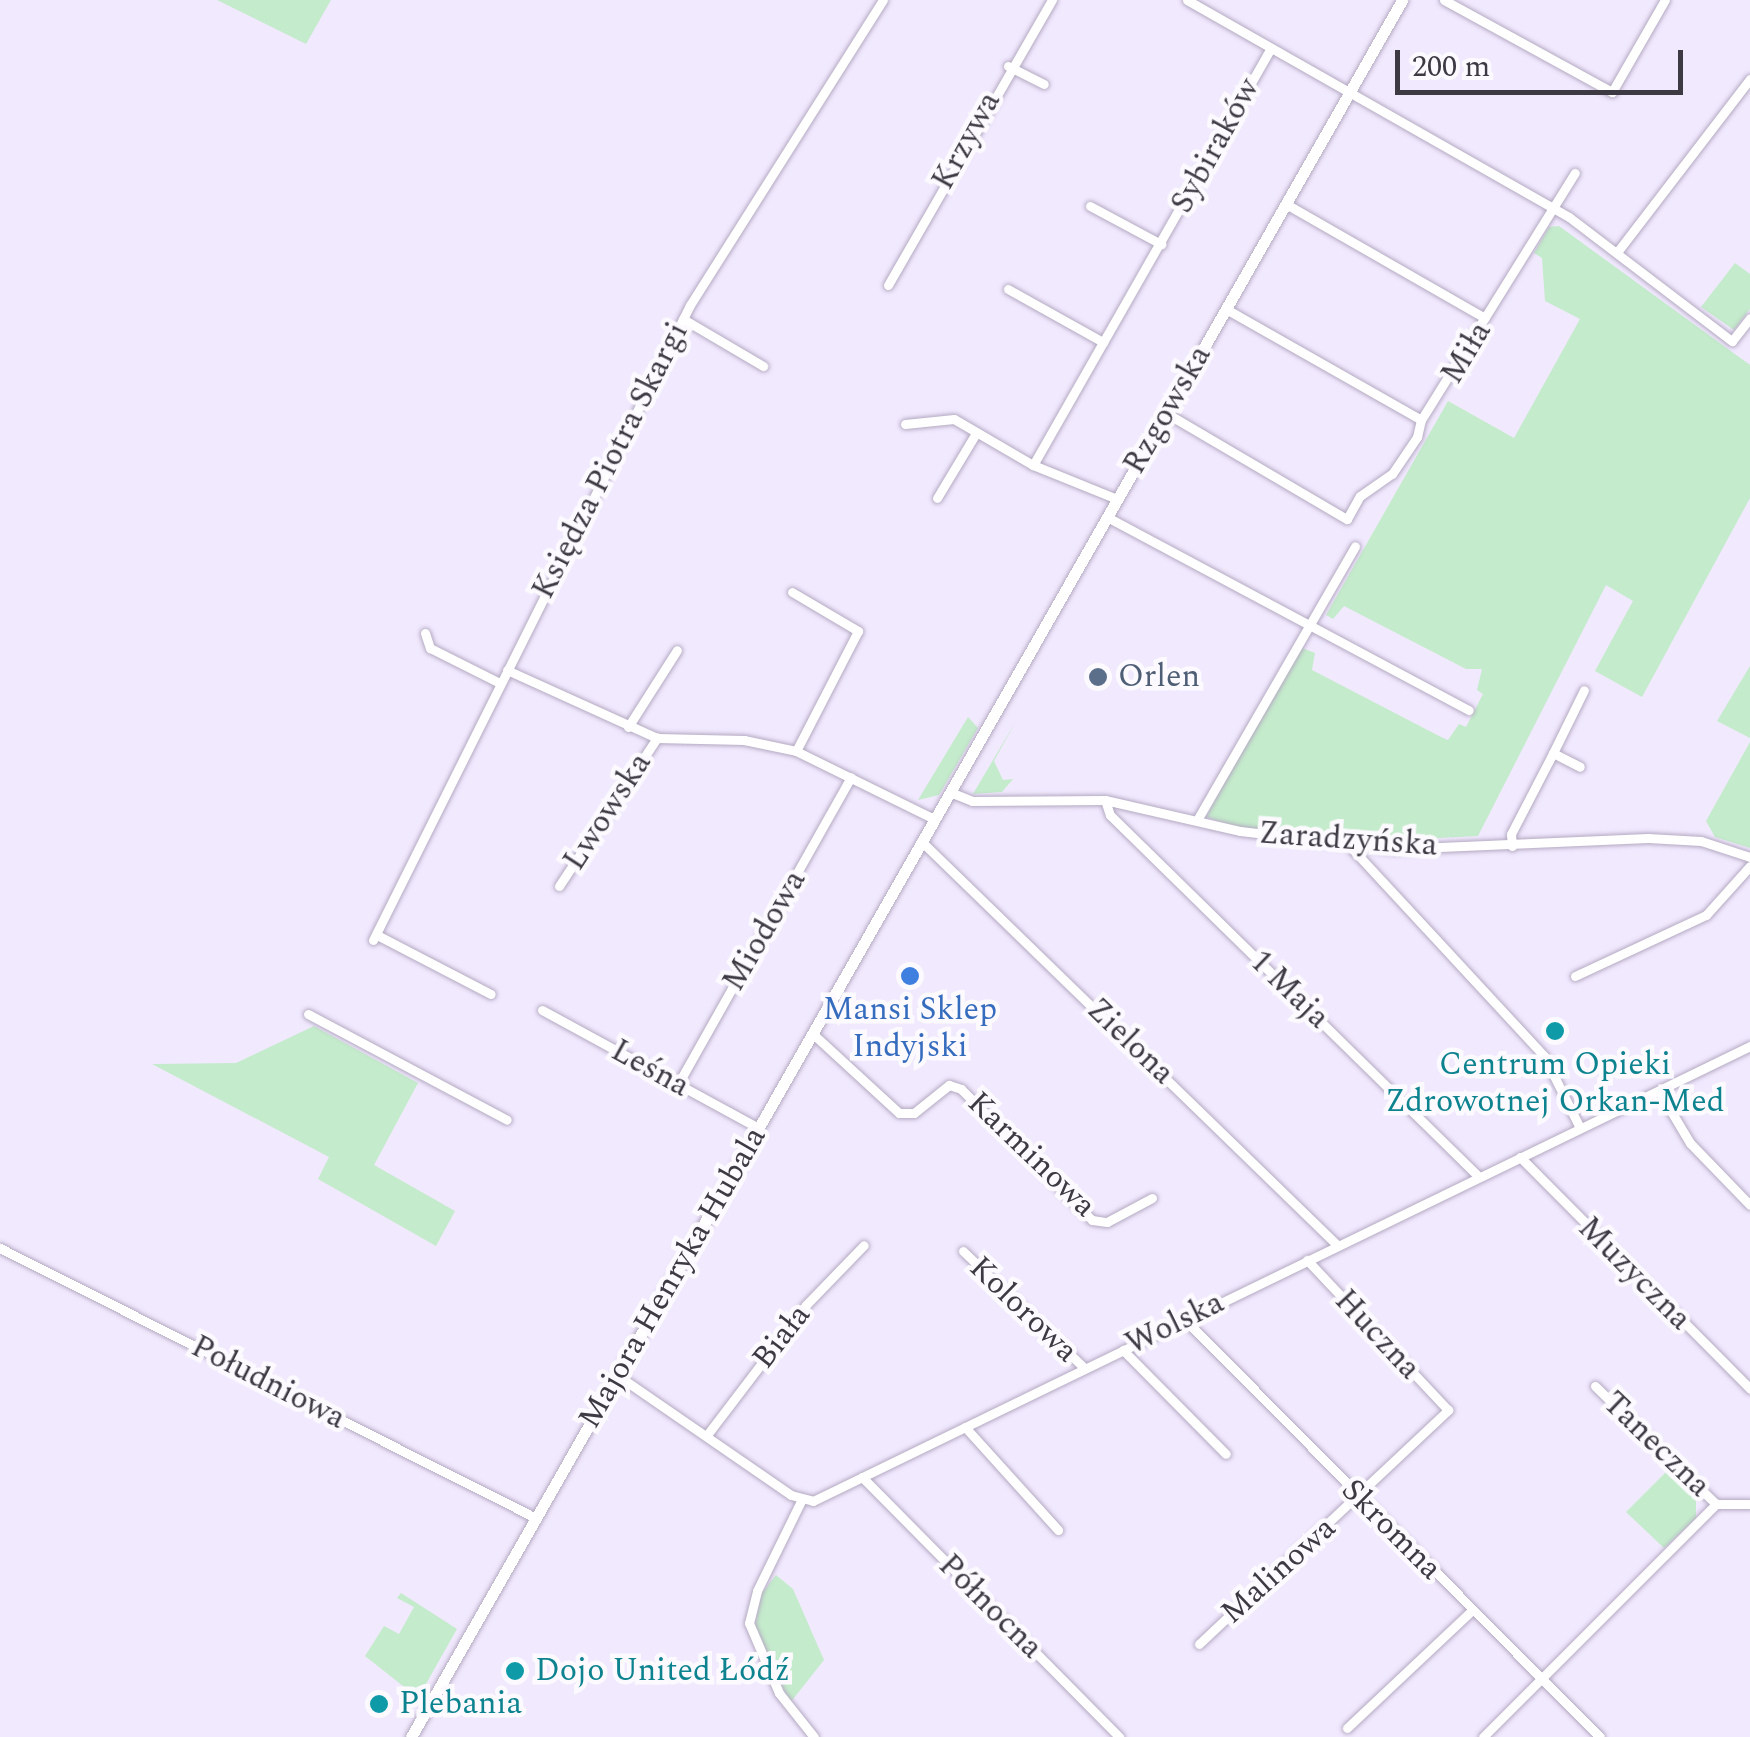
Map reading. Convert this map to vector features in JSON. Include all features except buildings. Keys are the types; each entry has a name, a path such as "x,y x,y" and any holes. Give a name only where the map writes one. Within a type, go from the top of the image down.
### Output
{"main road":[{"name":"Rzgowska","path":"934,819 1402,0"},
{"name":"Majora Henryka Hubala","path":"411,1737 934,819"}],"street":[{"name":"Księdza Piotra Skargi","path":"492,994 375,938 682,319 883,0"},
{"name":"Krzywa","path":"888,284 1008,66 1052,0"},
{"path":"1187,0 1554,209 1618,251 1732,341 1750,318"},
{"path":"1444,0 1612,92 1665,0"},
{"name":"Sybiraków","path":"1033,465 1271,48"},
{"path":"1008,66 1044,84"},
{"path":"1618,251 1750,79"},
{"name":"Miła","path":"1166,413 1347,519 1360,496 1392,474 1421,420 1574,173"},
{"path":"1286,204 1485,318"},
{"name":"Sybiraków","path":"1090,206 1161,244"},
{"path":"1008,290 1103,342"},
{"path":"1226,308 1421,420"},
{"path":"682,319 763,366"},
{"path":"905,424 954,420 1033,465 1117,500"},
{"path":"937,498 976,432"},
{"path":"1107,516 1305,628 1469,710"},
{"path":"1197,820 1355,546"},
{"path":"792,592 858,630 796,751"},
{"path":"425,633 430,648 500,683"},
{"path":"628,728 677,650"},
{"path":"508,670 657,738 744,740 796,751 934,819"},
{"path":"1512,846 1511,834 1584,690"},
{"name":"Lwowska","path":"560,886 657,738"},
{"path":"1552,753 1580,767"},
{"name":"Miodowa","path":"678,1084 851,777"},
{"name":"Zaradzyńska","path":"950,792 972,801 1105,800 1197,820 1394,849 1648,838 1701,841 1750,857"},
{"name":"1 Maja","path":"1105,800 1110,815 1479,1178"},
{"path":"1345,841 1544,1056 1580,1128"},
{"name":"Zielona","path":"922,842 1337,1245"},
{"path":"1574,976 1706,915 1750,866"},
{"name":"Leśna","path":"542,1010 758,1128"},
{"path":"308,1014 507,1120"},
{"name":"Karminowa","path":"812,1033 899,1112 914,1113 955,1085 1092,1220 1112,1220 1152,1198"},
{"name":"Wolska","path":"801,1501 862,1477 1750,1046"},
{"path":"1659,1091 1690,1143 1750,1205"},
{"name":"Muzyczna","path":"1520,1157 1750,1389"},
{"name":"Biała","path":"707,1435 806,1304 864,1245"},
{"name":"Południowa","path":"0,1248 536,1518"},
{"name":"Kolorowa","path":"963,1251 1084,1368"},
{"name":"Huczna","path":"1308,1260 1448,1410"},
{"name":"Skromna","path":"1185,1320 1600,1737"},
{"path":"1123,1350 1226,1454"},
{"path":"617,1375 801,1501 757,1591 750,1624 778,1694 814,1737"},
{"name":"Taneczna","path":"1596,1386 1716,1504"},
{"name":"Malinowa","path":"1199,1644 1359,1498 1448,1410"},
{"path":"966,1427 1058,1530"},
{"name":"Północna","path":"862,1477 1119,1737"},
{"path":"1483,1737 1716,1504 1750,1504"},
{"path":"1348,1728 1472,1610"}],"green space":[{"path":"217,0 331,0 306,44"},
{"path":"1559,226 1750,365 1750,498 1642,697 1595,671 1633,601 1606,585 1478,836 1380,841 1246,829 1206,817 1300,647 1315,653 1312,670 1441,737 1448,740 1459,724 1466,727 1483,694 1477,690 1482,669 1466,669 1344,606 1333,619 1326,615 1448,401 1514,438 1580,319 1545,301 1542,258 1534,253 1549,227"},
{"path":"1735,263 1750,274 1750,309 1734,330 1701,307"},
{"path":"1750,666 1750,738 1717,721"},
{"path":"968,717 978,728 939,795 918,800"},
{"path":"1016,721 994,761 1003,780 1013,779 1002,792 973,794"},
{"path":"1750,742 1750,848 1715,837 1706,821"},
{"path":"314,1026 418,1083 374,1165 455,1211 436,1246 318,1179 329,1157 152,1064 236,1063"},
{"path":"1669,1469 1696,1494 1696,1518 1664,1548 1626,1512"},
{"path":"776,1575 793,1589 824,1660 790,1703 755,1625 762,1593"},
{"path":"401,1593 457,1629 422,1691 408,1690 365,1656 384,1626 399,1634 414,1607 397,1598"}],"place":[{"name":"Orlen","path":"1098,677"},
{"name":"Mansi Sklep Indyjski","path":"910,976"},
{"name":"Centrum Opieki Zdrowotnej Orkan-Med","path":"1555,1031"},
{"name":"Dojo United Łódź","path":"515,1671"},
{"name":"Plebania","path":"379,1704"}]}
